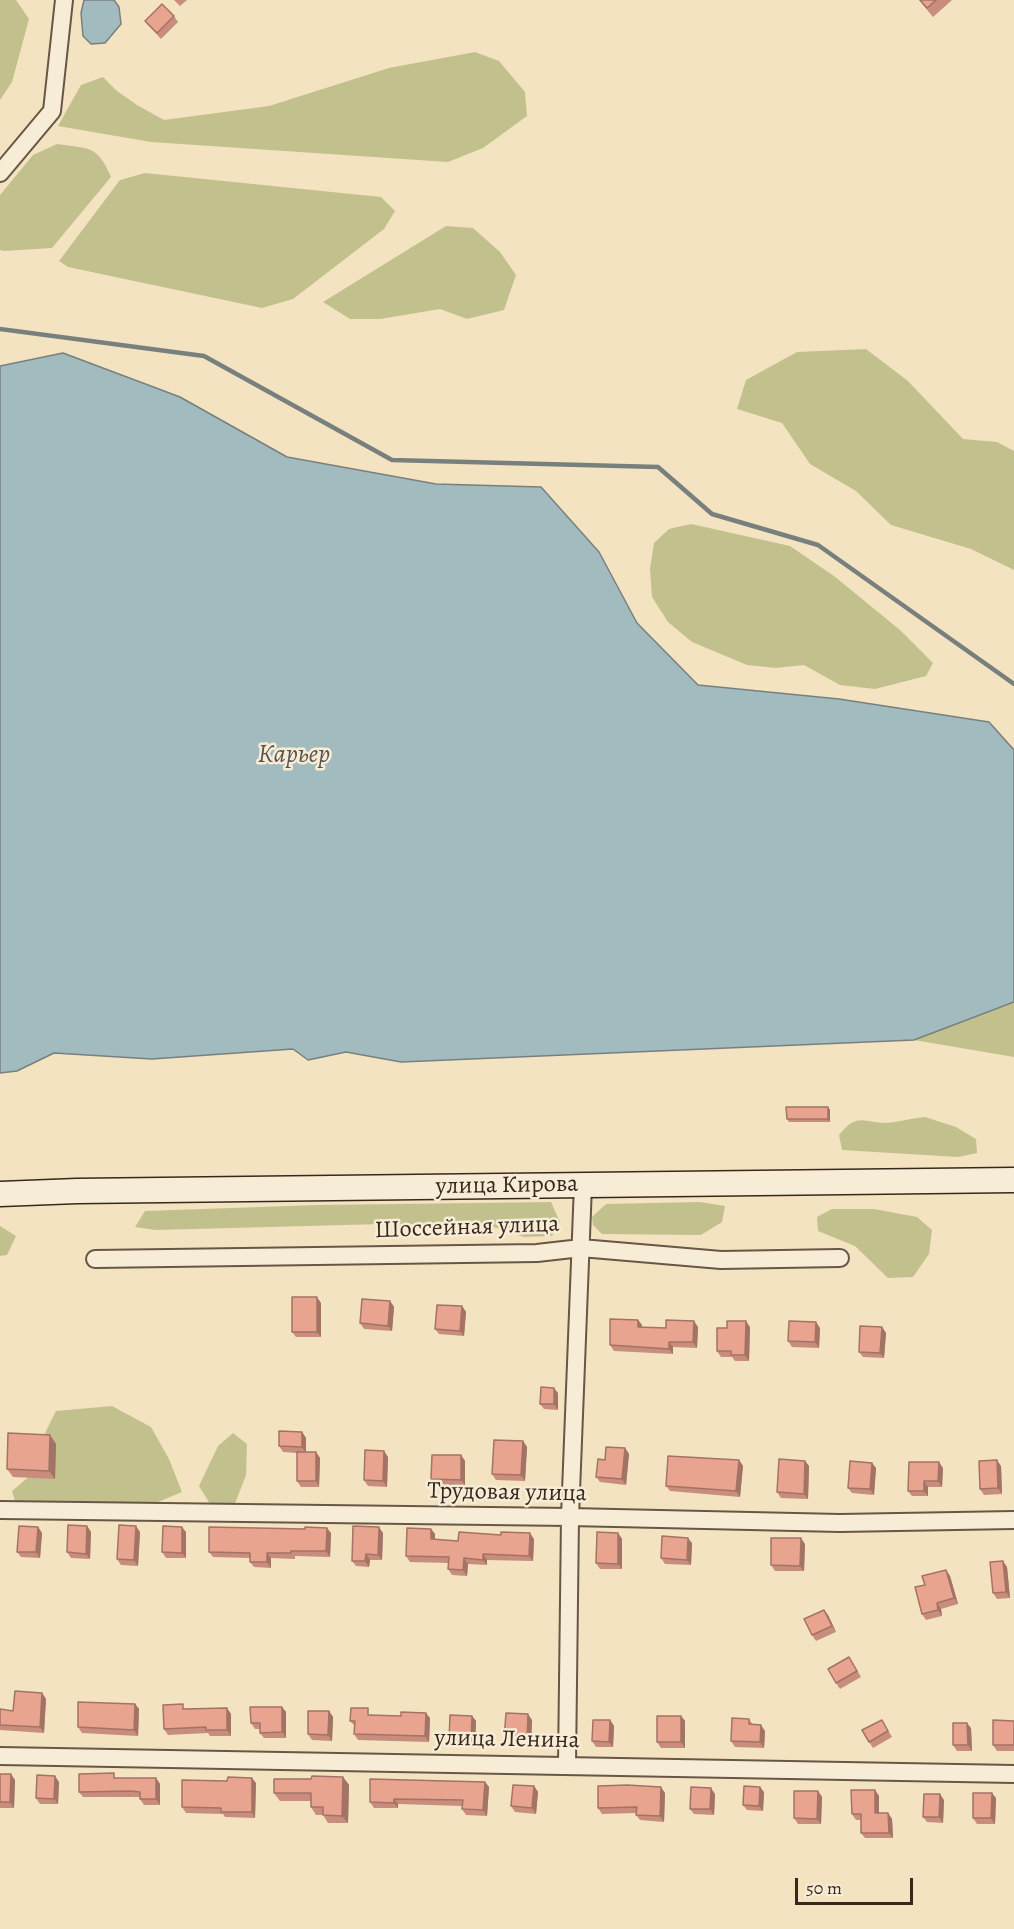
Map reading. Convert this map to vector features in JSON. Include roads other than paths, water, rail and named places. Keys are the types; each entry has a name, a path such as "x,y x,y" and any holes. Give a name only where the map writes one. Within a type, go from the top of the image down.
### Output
{"main road":[{"name":"улица Кирова","path":"0,1194 77,1191 1014,1180"}],"street":[{"path":"0,173 52,111 64,0"},
{"path":"567,1765 570,1517 583,1185"},
{"name":"Шоссейная улица","path":"95,1259 537,1253 581,1248 721,1260 840,1258"},
{"name":"Трудовая улица","path":"0,1510 570,1517 840,1523 1014,1520"},
{"name":"улица Ленина","path":"0,1756 1014,1774"}],"water":[{"path":"84,0 114,0 119,7 121,24 105,43 91,44 83,36 81,13"},
{"name":"Карьер","path":"63,353 180,397 287,457 436,484 541,487 599,552 637,623 698,685 839,699 989,722 1014,750 1014,1002 914,1040 401,1062 346,1052 308,1060 293,1049 152,1059 54,1053 17,1071 0,1073 0,366"}],"waterway":[{"path":"0,329 204,356 392,460 658,467 712,514 818,545 1014,684"}]}
